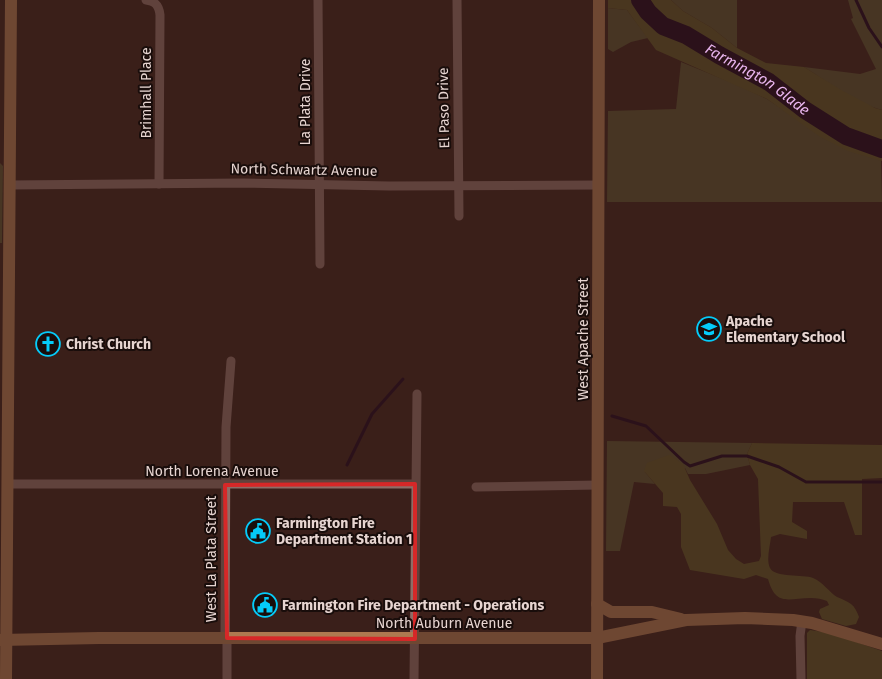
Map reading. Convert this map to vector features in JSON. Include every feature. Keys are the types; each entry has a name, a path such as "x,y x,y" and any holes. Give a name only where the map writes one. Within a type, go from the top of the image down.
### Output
{"main road":[{"path":"6,679 3,640 8,484 9,185 4,156 10,0"},
{"name":"West Apache Street","path":"597,679 599,0"},
{"path":"597,604 611,612 652,612 686,620"},
{"name":"North Auburn Avenue","path":"3,640 597,638 686,620 744,618 802,622 826,626 882,644"}],"street":[{"name":"Brimhall Place","path":"146,0 158,6 160,15 159,184"},
{"name":"La Plata Drive","path":"318,0 320,264"},
{"name":"El Paso Drive","path":"457,0 459,216"},
{"name":"North Schwartz Avenue","path":"9,185 598,185"},
{"name":"West La Plata Street","path":"227,679 225,485 226,427 231,361"},
{"path":"414,679 417,394"},
{"name":"North Lorena Avenue","path":"8,484 415,484"},
{"path":"476,486 598,485"},
{"path":"800,679 800,636 802,622"}],"highlighted area":[{"path":"415,484 415,639 227,638 225,485"}],"shaded area":[{"path":"608,0 634,0 657,29 681,35 706,51 769,84 850,141 862,143 882,151 882,161 848,151 819,136 767,99 656,50 627,10 608,8"},
{"path":"648,0 671,0 683,11 712,28 737,48 766,63 804,67 841,90 882,110 882,147 846,135 770,81 726,57 695,34 661,19"},
{"path":"671,0 737,0 737,48 712,28 683,11"},
{"path":"848,0 882,0 882,110 852,97 804,67 860,74 876,69 851,19 853,18"},
{"path":"608,8 627,10 648,38 631,42 613,52 608,49"},
{"path":"681,62 767,99 791,115 881,160 882,202 607,202 608,111 676,109"},
{"path":"0,163 3,166 2,243 0,243"},
{"path":"607,441 752,443 747,454 750,465 706,474 688,474 685,468 645,472 655,484 634,482 620,551 606,551"},
{"path":"752,443 882,445 882,478 862,479 862,535 855,535 844,502 793,502 792,522 807,531 807,539 780,534 771,537 769,549 769,565 773,571 783,575 808,577 817,580 834,595 854,607 859,617 856,624 846,626 822,619 819,612 820,609 829,605 827,601 815,598 784,599 775,594 768,579 756,575 744,579 690,570 681,547 681,514 677,507 663,506 663,493 644,471 647,463 669,455 683,464 690,480 717,524 728,550 736,559 744,564 759,561 761,556 758,479 750,465 747,454"},
{"path":"810,630 830,633 882,651 882,679 807,679 807,633"}],"waterway":[{"name":"Farmington Glade","path":"640,0 648,12 663,26 686,35 769,82 805,110 846,136 882,149"},
{"path":"856,0 869,28 882,47"},
{"path":"347,465 372,414 403,379"},
{"path":"612,416 646,426 690,466 722,456 747,456 779,467 806,482 882,482"}],"place":[{"name":"Apache Elementary School","path":"709,329"},
{"name":"Christ Church","path":"48,344"},
{"name":"Farmington Fire Department Station 1","path":"258,531"},
{"name":"Farmington Fire Department - Operations","path":"265,605"}]}
